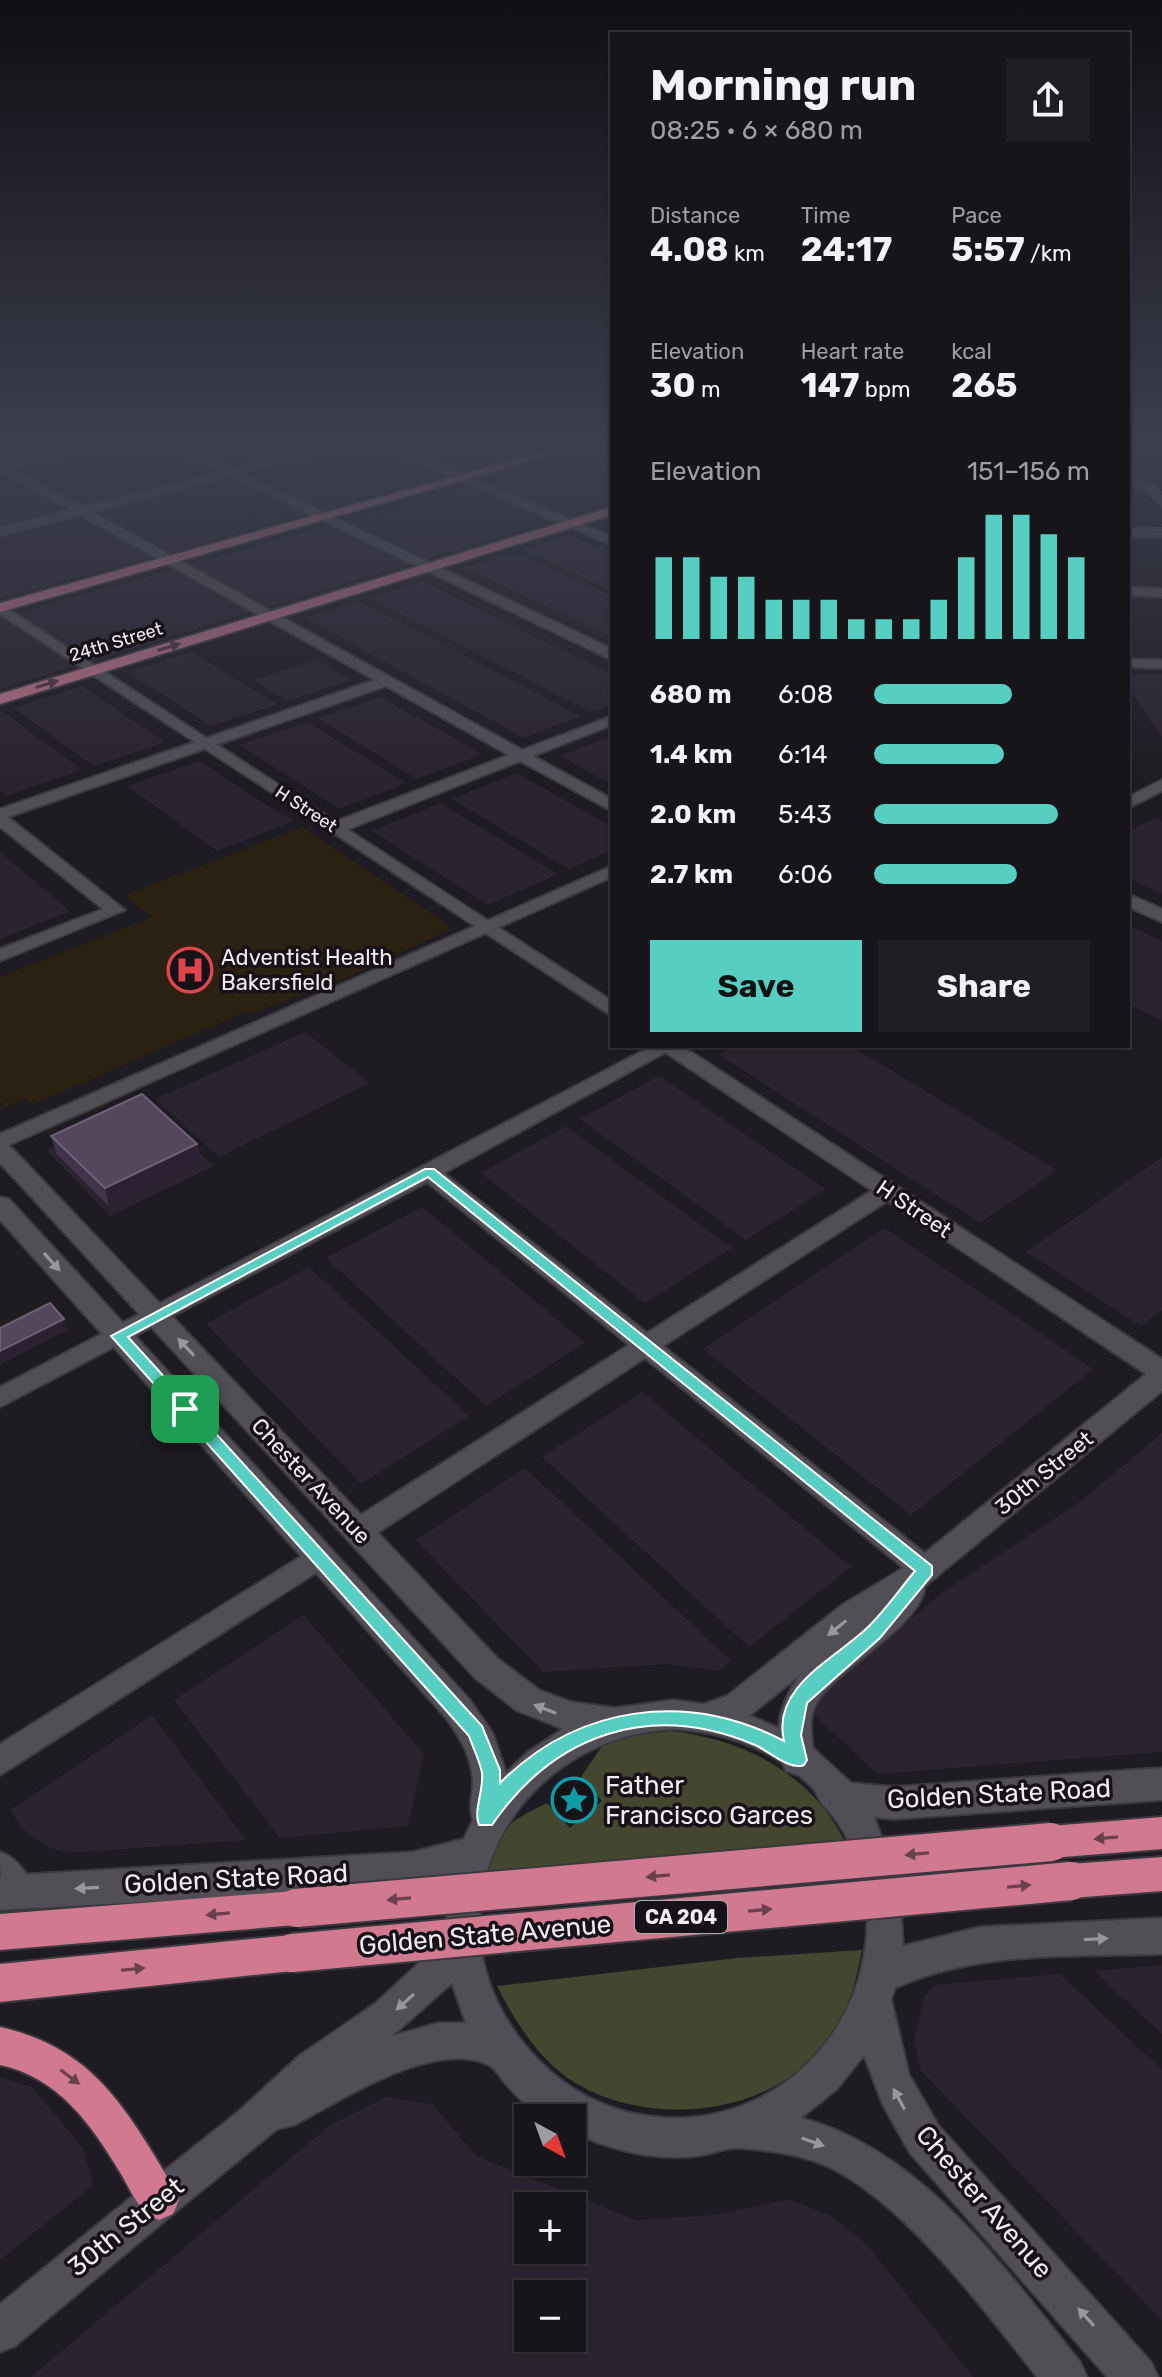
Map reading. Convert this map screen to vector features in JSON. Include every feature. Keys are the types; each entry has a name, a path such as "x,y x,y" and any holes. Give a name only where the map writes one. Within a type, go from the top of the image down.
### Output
{"highway":[{"name":"Golden State Avenue","path":"0,1932 1162,1833"},
{"name":"Golden State Avenue","path":"0,1983 292,1953 1162,1874"},
{"path":"0,2046 50,2061 80,2084 105,2114 159,2200"}],"main road":[{"path":"0,608 176,558"},
{"path":"408,558 610,654"},
{"name":"24th Street","path":"0,699 457,558"},
{"name":"H Street","path":"0,608 610,1009"},
{"path":"1130,901 1162,916"},
{"name":"H Street","path":"670,1048 1162,1374"},
{"name":"Chester Avenue","path":"0,1149 514,1694 545,1710 579,1719 622,1721"},
{"name":"Chester Avenue","path":"0,1205 476,1731 491,1770 492,1791 486,1819"},
{"name":"30th Street","path":"700,1719 738,1706 853,1614 926,1570 1162,1374"},
{"name":"30th Street","path":"798,1760 792,1735 798,1700 814,1682 874,1633 926,1570"},
{"path":"648,1717 700,1719 751,1734 798,1760 837,1797 859,1827 875,1861 885,1897 888,1935 880,1990 854,2048 822,2084 782,2111 736,2129 697,2136 658,2135 619,2127 576,2110 537,2084 506,2051 485,2019 470,1984 462,1948 461,1900 470,1854 486,1819 506,1790 530,1765 589,1731 622,1721 648,1717"},
{"name":"Golden State Road","path":"837,1797 894,1803 1162,1784"},
{"name":"Golden State Road","path":"6,1884 379,1872 413,1869 470,1854"},
{"path":"880,1990 919,1956 972,1946 1162,1936"},
{"name":"30th Street","path":"0,2331 253,2125 313,2070 389,2016 462,1948"},
{"name":"Chester Avenue","path":"880,1990 886,2071 900,2103 924,2139 1136,2377"},
{"name":"30th Street","path":"253,2125 356,2074 439,2042 461,2041 506,2051"},
{"path":"736,2129 803,2137 845,2154 880,2176 961,2257 1065,2377"}],"street":[{"path":"165,558 610,805"},
{"path":"1130,591 1162,593"},
{"path":"1130,663 1162,664"},
{"path":"0,816 387,681"},
{"path":"335,828 610,721"},
{"path":"1130,802 1162,785"},
{"path":"0,816 116,910 0,955"},
{"path":"0,1142 610,872"},
{"path":"0,1398 663,1048"},
{"path":"429,1172 926,1570"},
{"path":"358,1531 887,1191"},
{"path":"0,1761 318,1557"}],"shaded area":[{"path":"0,558 149,558 0,599"},
{"path":"215,558 429,558 0,689 0,618"},
{"path":"498,558 525,558 610,595 610,636 465,568"},
{"path":"540,558 610,558 610,589"},
{"path":"422,581 610,673 610,705 591,712 369,598"},
{"path":"359,601 581,716 524,738 305,618"},
{"path":"192,652 278,704 211,726 127,672"},
{"path":"316,660 352,680 288,701 253,680"},
{"path":"1130,674 1162,675 1162,737 1130,690"},
{"path":"82,686 165,742 94,766 13,708"},
{"path":"381,697 482,754 417,779 317,718"},
{"path":"0,712 82,770 6,796 0,791"},
{"path":"307,722 407,783 339,809 240,745"},
{"path":"610,737 610,784 560,756"},
{"path":"200,761 294,821 217,851 127,786"},
{"path":"517,773 610,826 610,851 569,869 452,799"},
{"path":"441,803 558,874 488,905 372,831"},
{"path":"1155,818 1162,821 1162,894 1130,879 1130,831"},
{"name":"Adventist Health Bakersfield","path":"302,827 449,925 447,931 339,981 252,1013 245,1012 32,1105 25,1098 6,1107 0,1101 0,977 152,917 125,895"},
{"path":"0,852 70,911 0,939"},
{"path":"1130,926 1162,941 1162,1021 1130,1005"},
{"path":"305,1032 370,1083 219,1157 155,1099"},
{"path":"728,1048 854,1048 1057,1170 980,1223 718,1054"},
{"path":"659,1076 826,1189 746,1240 580,1119"},
{"path":"146,1103 214,1166 110,1216 46,1150"},
{"path":"566,1126 732,1248 645,1303 481,1173"},
{"path":"1162,1157 1162,1310 1141,1326 1026,1252"},
{"path":"422,1207 585,1343 486,1406 326,1258"},
{"path":"885,1228 1093,1369 911,1515 703,1349"},
{"path":"309,1267 469,1416 361,1484 206,1324"},
{"path":"642,1392 851,1567 749,1647 542,1457"},
{"path":"1162,1433 1162,1752 877,1774 805,1706 942,1593 1081,1501"},
{"path":"525,1468 731,1661 719,1671 667,1664 543,1672 416,1540"},
{"path":"303,1615 424,1754 408,1826 280,1838 174,1700"},
{"path":"152,1715 246,1840 69,1853 47,1847 22,1828 10,1810"},
{"path":"1162,1965 1162,2034 1094,1971"},
{"path":"1060,1974 1162,2070 1162,2320 921,2071 914,2041 925,1995 934,1985"},
{"path":"0,2077 32,2087 83,2148 93,2185 0,2260"},
{"path":"386,2097 432,2104 476,2156 514,2171 514,2176 526,2176 566,2192 514,2192 514,2264 586,2264 586,2200 636,2220 715,2215 789,2199 833,2217 868,2246 973,2377 31,2377 330,2125"}],"green space":[{"path":"670,1731 725,1742 774,1765 816,1799 847,1846 486,1872 500,1836 523,1816 547,1803 570,1828 602,1801 581,1777 602,1746 601,1740"},
{"path":"862,1950 846,2009 826,2043 799,2070 766,2091 729,2104 690,2109 650,2108 612,2100 577,2084 552,2065 530,2041 497,1986 737,1958"}],"building":[{"path":"142,1094 197,1144 105,1188 51,1136"},
{"path":"50,1303 64,1319 0,1351 0,1328"}],"place":[{"name":"Adventist Health Bakersfield","path":"190,970"},
{"name":"Father Francisco Garces","path":"574,1800"}],"route":[{"path":"429,1172 926,1570 874,1633 814,1682 798,1700 792,1735 798,1760 751,1734 700,1719 648,1717 622,1721 589,1731 558,1746 530,1765 506,1790 486,1819 492,1791 491,1770 476,1731 185,1409 118,1336 429,1172"}]}
